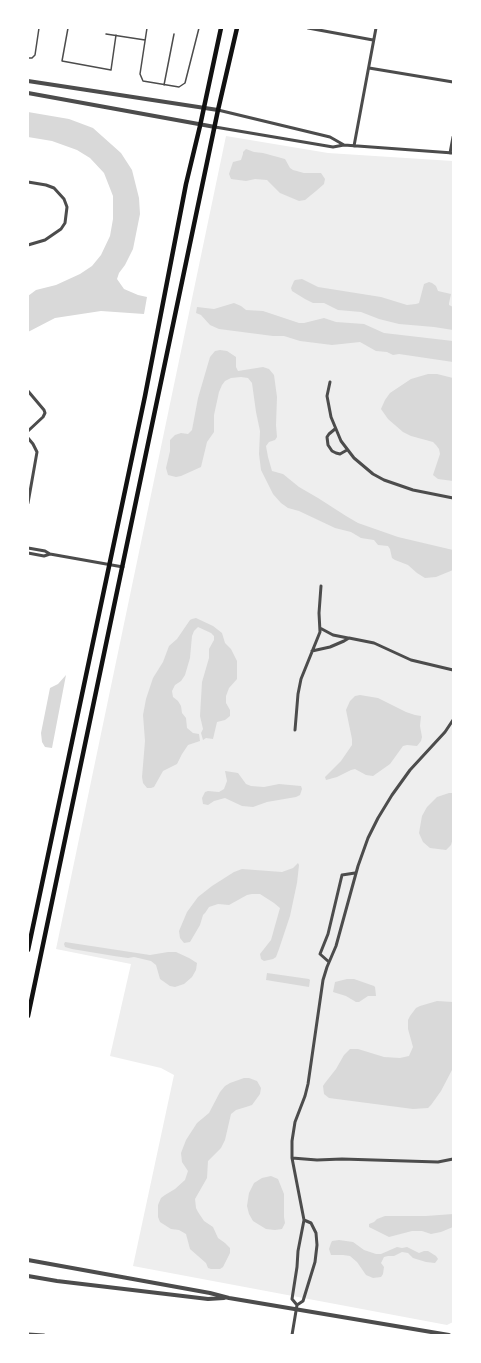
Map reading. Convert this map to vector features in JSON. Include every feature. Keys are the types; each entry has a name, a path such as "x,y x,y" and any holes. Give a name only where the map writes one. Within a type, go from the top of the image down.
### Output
{"main road":[{"path":"28,950 145,396 186,184 221,28"},
{"path":"28,1016 218,110 237,28"}],"street":[{"path":"308,28 373,40"},
{"path":"354,146 376,28"},
{"path":"369,68 453,82"},
{"path":"28,82 218,110 330,137 344,145"},
{"path":"28,93 200,126 333,147 344,145 452,153 453,137"},
{"path":"28,182 54,188 64,199 67,207 65,223 61,229 45,240 28,245"},
{"path":"330,382 327,396 335,429 347,450 363,467 384,480 413,490 453,498"},
{"path":"28,391 45,413 43,417 28,431"},
{"path":"335,429 327,438 328,445 332,451 336,453 340,454 347,450"},
{"path":"28,438 34,444 37,452 28,503"},
{"path":"28,548 46,551 50,554 123,567"},
{"path":"28,553 44,556 50,554"},
{"path":"295,730 298,694 301,679 320,628 319,613 322,586"},
{"path":"320,628 333,635 374,643 411,660 453,670"},
{"path":"312,651 330,647 349,638"},
{"path":"297,1307 292,1299 298,1267 298,1251 304,1220 292,1158 293,1130 308,1084 323,980 336,946 355,873 368,838 392,795 410,770 445,732 453,720"},
{"path":"329,962 320,954 328,934 342,875 355,873"},
{"path":"292,1158 317,1160 438,1162 453,1159"},
{"path":"292,1335 297,1307 303,1301 315,1262 317,1245 316,1233 311,1223 304,1220"},
{"path":"28,1260 210,1293 229,1298 297,1307 449,1335"},
{"path":"28,1276 57,1281 208,1299 229,1298"},
{"path":"28,1334 44,1335"}],"lane":[{"path":"28,58 32,58 35,55 40,28"},
{"path":"68,28 62,61 111,70 116,35"},
{"path":"147,28 140,74 143,81 179,87 185,83 199,28"},
{"path":"106,34 145,40"},
{"path":"164,85 174,34"}],"shaded area":[{"path":"28,112 69,119 93,128 121,153 132,170 139,198 140,214 133,249 117,279 124,289 147,297 144,314 101,311 55,318 28,332 28,296 36,290 56,285 80,274 92,266 101,255 110,236 113,219 113,196 104,173 90,158 77,150 52,141 28,137"},
{"path":"226,136 328,153 453,161 453,1322 447,1325 133,1266 174,1075 161,1068 110,1056 131,964 56,949"},
{"path":"246,149 285,159 290,168 293,170 304,173 321,173 325,179 324,184 305,200 299,201 280,193 267,180 255,179 246,181 231,179 229,174 233,162 241,160 243,152"},
{"path":"302,279 318,287 381,297 407,305 419,303 424,284 429,282 432,283 436,286 438,291 451,294 449,305 453,307 453,330 399,324 379,319 361,312 338,310 324,303 313,303 292,291 291,288 294,281"},
{"path":"234,303 246,310 263,311 299,323 324,318 336,322 364,324 384,333 453,341 453,362 399,354 393,355 387,352 376,351 360,342 332,345 300,341 284,336 219,329 210,325 201,315 196,313 197,307 214,309"},
{"path":"215,351 227,351 236,357 236,367 238,371 263,367 269,369 274,375 277,397 277,437 266,446 272,471 283,474 299,487 358,523 398,537 453,550 453,570 436,577 425,578 408,565 392,558 388,546 378,545 374,540 361,538 351,532 335,528 299,511 288,508 281,503 273,494 261,470 259,454 260,431 252,383 248,378 231,378 225,381 222,385 214,415 214,432 207,442 201,467 181,476 176,477 168,475 166,468 170,451 170,440 175,435 181,433 188,434 192,430 198,398 210,357"},
{"path":"428,374 437,374 453,378 453,481 438,479 433,475 440,454 439,449 433,442 411,436 403,432 388,419 381,409 390,393 411,379"},
{"path":"196,618 213,626 222,633 225,643 231,649 237,661 237,679 229,688 226,696 226,703 230,710 230,716 225,720 217,722 213,739 206,738 203,740 201,733 203,729 200,716 202,682 209,658 209,649 214,640 214,636 198,627 192,636 190,658 185,675 181,681 175,685 172,691 173,697 178,701 181,706 182,713 186,718 187,728 193,733 199,734 200,741 188,745 177,764 163,771 154,787 147,788 143,783 142,777 145,741 143,715 146,699 153,678 163,662 169,646 177,639 190,620"},
{"path":"66,675 52,748 45,747 42,742 41,733 50,688 58,684"},
{"path":"360,695 378,698 406,712 421,716 421,741 417,746 403,746 390,764 373,776 366,775 355,769 326,780 325,777 341,761 352,745 346,710 350,701 355,696"},
{"path":"225,771 238,773 246,784 251,786 264,787 279,784 301,786 302,789 300,795 296,797 267,802 253,807 242,806 225,798 214,801 208,805 203,804 202,798 205,792 219,792 224,789 227,781"},
{"path":"453,793 453,838 451,845 446,850 430,848 423,842 419,833 422,816 427,807 437,797"},
{"path":"298,863 297,883 290,916 276,957 273,959 264,961 261,959 260,954 271,940 280,908 260,894 247,895 229,905 218,904 209,907 203,915 200,925 190,942 184,943 180,938 179,931 187,912 198,897 234,872 242,869 282,872 293,868"},
{"path":"65,942 150,955 176,952 197,963 196,970 192,977 184,984 175,987 170,986 160,979 156,965 151,961 134,957 128,958 72,949 65,947"},
{"path":"267,973 309,979 309,987 266,980"},
{"path":"354,979 374,986 376,996 368,996 359,1002 356,1002 346,996 333,992 335,982"},
{"path":"437,1001 453,1002 453,1068 441,1091 428,1108 413,1109 329,1098 324,1094 323,1086 336,1069 344,1055 350,1049 358,1049 384,1057 400,1058 409,1056 413,1047 408,1029 408,1020 410,1016 416,1008"},
{"path":"244,1078 257,1081 261,1088 260,1094 252,1105 236,1110 231,1114 225,1140 221,1148 208,1161 207,1178 195,1199 196,1208 204,1221 213,1227 218,1238 230,1248 230,1253 223,1267 220,1269 211,1269 208,1268 206,1263 190,1249 186,1234 179,1230 171,1229 160,1222 158,1217 158,1205 161,1198 185,1180 188,1171 182,1162 181,1153 186,1140 197,1123 209,1113 220,1092 225,1086"},
{"path":"271,1176 278,1179 284,1194 285,1223 282,1229 275,1230 266,1229 253,1221 247,1206 249,1193 254,1183 262,1178"},
{"path":"453,1214 453,1227 431,1234 422,1231 412,1231 389,1237 369,1227 369,1224 385,1216 426,1216"},
{"path":"339,1240 353,1242 364,1250 376,1254 381,1254 397,1247 407,1247 419,1253 428,1251 438,1259 435,1263 426,1262 413,1258 408,1253 402,1252 394,1256 384,1257 381,1263 384,1267 383,1274 381,1277 373,1278 366,1275 357,1262 350,1256 331,1255 329,1249 332,1241"}]}
